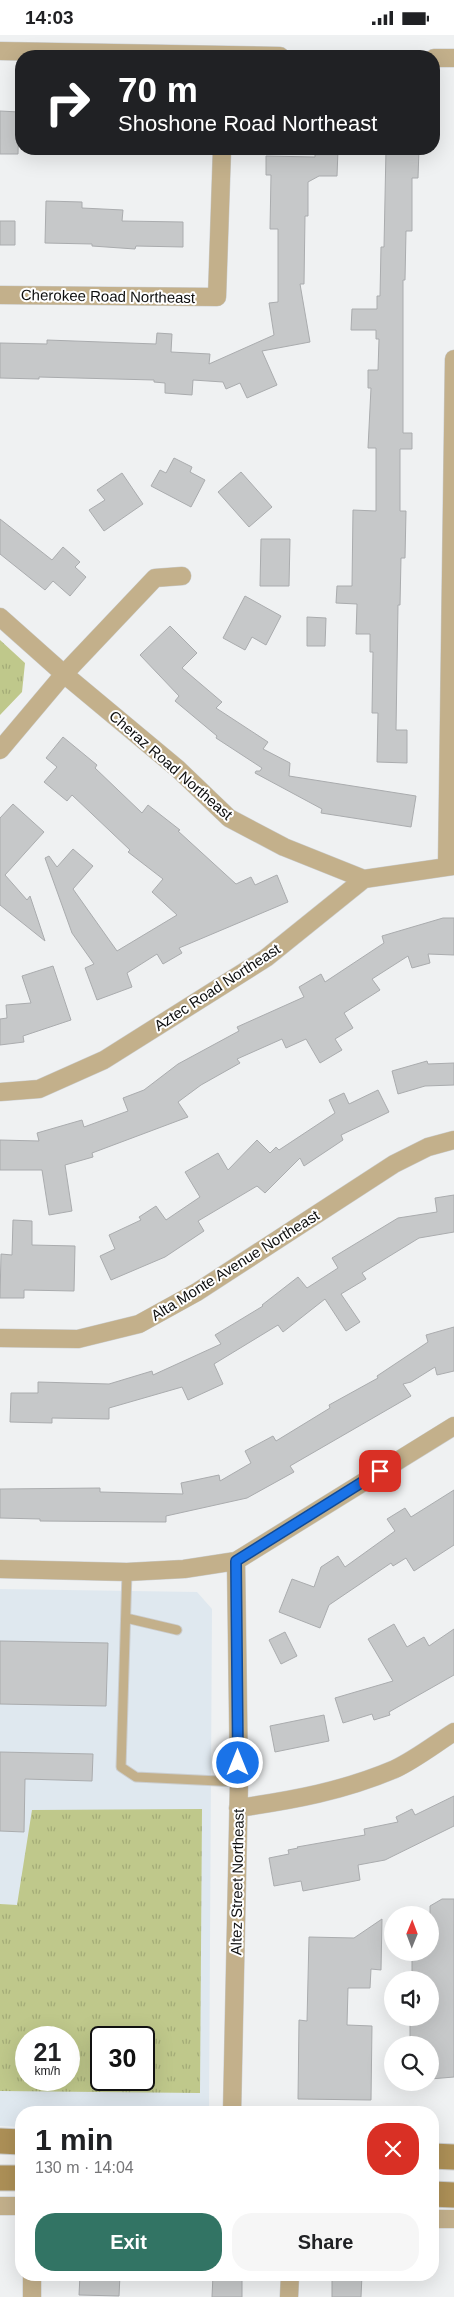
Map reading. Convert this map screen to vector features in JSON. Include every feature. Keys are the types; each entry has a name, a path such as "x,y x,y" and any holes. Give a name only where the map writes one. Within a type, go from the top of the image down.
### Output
{"main road":[{"path":"0,2141 15,2142"},
{"path":"439,2156 454,2157"},
{"path":"0,2178 15,2178"},
{"path":"439,2194 454,2195"}],"street":[{"path":"0,51 15,51"},
{"path":"440,57 454,58"},
{"name":"Cherokee Road Northeast","path":"0,295 217,297 222,155"},
{"path":"364,879 451,866 454,359"},
{"path":"0,750 64,674 154,578 182,575"},
{"name":"Cheraz Road Northeast","path":"0,617 64,674 178,769 229,818 284,847 364,879"},
{"name":"Aztec Road Northeast","path":"0,1092 39,1089 104,1060 266,958 364,879"},
{"name":"Alta Monte Avenue Northeast","path":"0,1339 78,1339 139,1324 197,1291 394,1164 428,1147 454,1140"},
{"path":"0,1569 127,1572 184,1569 236,1561 454,1427"},
{"name":"Altez Street Northeast","path":"232,2106 239,1781 236,1561"},
{"path":"238,1808 301,1799 344,1789 397,1768 454,1732"},
{"path":"0,2205 15,2206"},
{"path":"439,2219 454,2219"},
{"path":"32,2281 32,2297"},
{"path":"290,2281 290,2297"}],"lane":[{"path":"127,1572 121,1767 136,1777 239,1781"},
{"path":"126,1618 177,1629"}],"shaded area":[{"path":"0,1589 197,1592 212,1609 209,2106 15,2106 15,2127 0,2126"}],"green space":[{"path":"0,640 25,663 22,692 0,715"},
{"path":"202,1809 200,2093 0,2091 0,1904 17,1905 32,1810"}],"building":[{"path":"0,111 15,112 15,154 0,154"},
{"path":"315,155 338,155 337,176 319,176 308,182 308,216 305,216 304,284 300,284 310,342 262,351 277,385 247,398 240,383 226,389 223,382 193,380 192,395 165,393 165,383 154,382 154,380 39,377 39,379 0,378 0,343 47,344 47,340 156,344 157,333 172,334 171,352 210,354 209,364 274,335 269,303 278,302 278,229 270,229 271,175 266,175 266,156 315,157"},
{"path":"386,155 419,155 418,178 412,178 412,231 406,231 405,280 403,280 403,433 412,433 412,449 400,449 400,511 406,511 405,558 401,558 400,605 398,605 396,730 407,730 407,763 377,762 378,713 372,713 373,652 370,652 370,634 356,634 357,604 336,603 337,586 352,586 353,510 376,511 376,448 368,448 371,388 368,388 368,370 378,370 379,339 376,339 376,330 351,330 352,309 377,309 377,296 380,296 381,247 384,247"},
{"path":"46,201 82,202 82,208 123,210 122,221 183,222 183,247 136,246 135,249 92,246 92,244 45,243"},
{"path":"0,221 15,221 15,245 0,245"},
{"path":"174,458 192,467 190,472 205,480 191,507 151,486 160,470 166,473"},
{"path":"241,472 272,507 249,527 218,492"},
{"path":"122,473 143,504 104,531 89,510 105,500 97,490"},
{"path":"0,519 52,560 63,547 80,562 75,567 86,577 70,596 53,581 45,590 0,554"},
{"path":"261,539 290,539 289,586 260,586"},
{"path":"245,596 281,616 266,645 252,637 245,650 223,638"},
{"path":"307,617 326,618 325,646 307,646"},
{"path":"170,626 197,653 182,668 222,702 216,708 268,742 263,749 290,763 289,776 416,796 411,827 321,813 322,809 255,773 262,768 216,738 217,736 175,701 179,696 140,655"},
{"path":"63,737 97,765 95,768 142,813 148,805 180,830 178,831 236,884 251,877 255,885 277,875 288,902 179,948 182,953 163,964 157,954 127,973 132,987 97,1000 85,968 94,964 72,933 45,858 49,856 57,867 73,849 93,866 73,889 117,951 177,915 152,892 163,879 128,852 130,850 72,795 67,801 44,782 57,767 46,758"},
{"path":"13,804 44,832 5,875 27,900 30,896 45,941 0,905 0,818"},
{"path":"443,918 454,918 454,955 428,954 430,963 412,968 408,956 372,979 380,990 344,1013 353,1028 335,1039 342,1050 320,1063 306,1039 286,1048 282,1039 237,1059 240,1063 201,1085 178,1102 188,1117 92,1153 93,1157 65,1165 72,1211 49,1215 42,1170 0,1170 0,1140 39,1141 37,1133 82,1120 84,1127 128,1111 123,1098 144,1090 178,1064 239,1031 237,1027 304,997 299,987 321,974 325,982 384,943 382,936"},
{"path":"53,966 71,1020 23,1036 24,1042 0,1045 0,1019 7,1018 6,1005 31,1003 22,976"},
{"path":"427,1061 428,1064 454,1063 454,1085 425,1086 398,1094 392,1071"},
{"path":"378,1090 389,1112 341,1135 343,1140 304,1166 300,1158 265,1193 257,1186 198,1221 204,1231 165,1257 111,1280 100,1256 115,1249 109,1235 141,1220 139,1217 156,1206 166,1220 200,1197 185,1172 218,1153 228,1170 257,1140 270,1153 276,1147 279,1150 335,1113 329,1100 344,1093 349,1104"},
{"path":"454,1195 454,1232 419,1238 362,1273 366,1279 341,1294 360,1322 346,1331 325,1299 283,1332 278,1325 214,1364 223,1384 188,1400 182,1387 109,1408 109,1419 52,1418 52,1423 10,1422 11,1393 38,1393 38,1382 109,1384 152,1371 153,1375 221,1344 215,1335 263,1306 298,1277 307,1288 338,1268 332,1258 398,1218 437,1212 435,1198"},
{"path":"13,1220 32,1221 32,1245 75,1246 74,1291 24,1290 24,1298 0,1298 1,1254 12,1255"},
{"path":"454,1327 454,1371 437,1375 435,1367 411,1382 403,1384 411,1396 290,1466 294,1472 247,1498 166,1516 166,1522 40,1521 40,1519 0,1518 0,1489 100,1488 100,1492 183,1494 181,1483 219,1475 220,1481 251,1463 245,1451 273,1436 276,1441 330,1408 329,1405 378,1378 377,1376 428,1342 426,1335"},
{"path":"454,1490 454,1545 414,1571 406,1558 393,1566 391,1563 329,1605 320,1628 279,1612 292,1579 314,1587 321,1567 338,1556 345,1567 395,1531 387,1519 405,1508 411,1517"},
{"path":"394,1624 407,1647 424,1637 429,1646 454,1629 454,1675 389,1712 390,1715 374,1720 372,1714 343,1723 335,1698 393,1681 368,1639"},
{"path":"285,1632 297,1656 281,1664 269,1640"},
{"path":"0,1641 108,1643 106,1706 0,1704"},
{"path":"324,1715 329,1741 275,1752 270,1726"},
{"path":"0,1752 93,1754 92,1781 25,1779 24,1832 0,1831"},
{"path":"454,1796 454,1826 385,1860 358,1865 360,1880 303,1891 301,1881 274,1886 269,1858 289,1854 288,1850 297,1847 365,1835 364,1829 398,1822 396,1817 412,1809 415,1815"},
{"path":"442,1899 454,1899 454,2077 439,2078 439,2036 410,2036 410,2026 439,2026 439,1971 412,1971 412,1961 439,1961 439,1906 430,1906"},
{"path":"382,1919 381,1970 371,1969 370,1988 348,1988 347,2025 372,2026 371,2100 298,2099 299,2020 307,2021 309,1937 354,1938"},
{"path":"80,2281 120,2281 119,2296 79,2295"},
{"path":"213,2281 242,2281 242,2297 212,2297"},
{"path":"332,2281 362,2281 361,2297 332,2297"}],"route":[{"path":"238,1763 236,1561 380,1471"}]}
